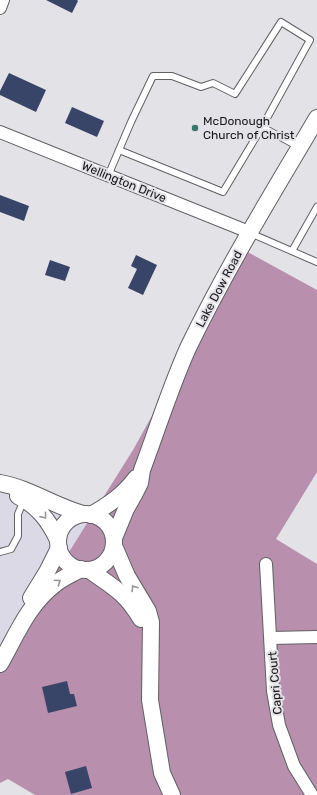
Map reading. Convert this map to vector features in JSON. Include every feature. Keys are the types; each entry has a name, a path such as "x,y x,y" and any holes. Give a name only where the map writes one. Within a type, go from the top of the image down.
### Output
{"street":[{"path":"0,8 3,0"},
{"name":"Lake Dow Road","path":"114,542 126,509 140,483 142,470 174,382 188,349 249,232 317,118"},
{"name":"Wellington Drive","path":"0,132 249,232"},
{"name":"Lake Dow Road","path":"87,514 111,504 123,494 142,470"},
{"path":"0,483 18,488 63,508 101,519 110,528 127,576 148,611 151,622 150,700 162,773 172,795"},
{"path":"0,488 24,499 40,511 49,522 60,552 67,563 85,570 119,590 132,604 150,637"},
{"path":"23,620 23,614 30,600 47,572 58,544 62,528 71,518 87,514"},
{"path":"0,664 23,620 42,596 61,579 100,566 109,558 114,542"},
{"name":"Capri Court","path":"266,564 273,691 279,726 294,766 312,795"},
{"path":"271,638 317,637"}],"lane":[{"path":"108,176 119,150 131,122 153,76 172,76 201,87 213,82 235,94 281,22 310,40 223,192 119,150"},
{"path":"262,126 300,147"},
{"path":"292,251 317,207"},
{"path":"249,232 317,262"},
{"path":"0,552 11,549 18,536 18,514 24,499"}],"shaded area":[{"path":"244,250 317,290 317,472 276,539 317,564 317,795 35,795 8,779 0,783 0,662 133,450"},
{"path":"0,483 92,516 0,662"}],"building":[{"path":"46,0 77,0 78,1 72,13"},
{"path":"9,73 46,90 36,112 0,95 0,91"},
{"path":"72,107 104,121 97,137 65,123"},
{"path":"0,195 29,206 24,221 0,212"},
{"path":"136,255 157,265 143,295 128,288 137,269 131,266"},
{"path":"50,260 70,267 65,281 45,275"},
{"path":"67,681 70,694 74,694 77,706 48,713 42,687"},
{"path":"86,766 92,788 71,794 65,772"}],"place":[{"name":"McDonough Church of Christ","path":"195,128"}]}
